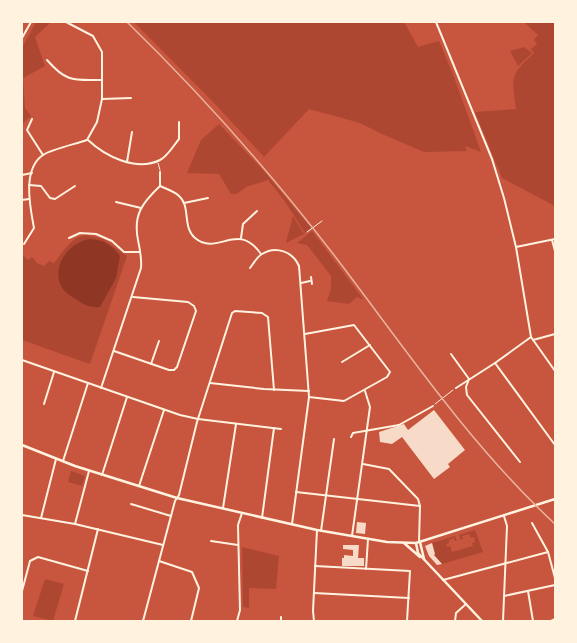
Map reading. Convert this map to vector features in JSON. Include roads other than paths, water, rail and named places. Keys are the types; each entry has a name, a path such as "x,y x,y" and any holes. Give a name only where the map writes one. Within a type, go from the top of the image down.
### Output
{"main road":[{"path":"22,445 56,459 177,498 351,537 404,543 418,542 553,500"},
{"path":"418,542 418,553 482,621"},
{"path":"404,543 425,561"}],"street":[{"path":"22,38 31,22"},
{"path":"24,244 34,228 29,199 29,185 32,173 43,155 87,140 97,122 102,99 102,52 93,36 66,22"},
{"path":"436,22 492,159 504,198 516,247 531,337 555,371"},
{"path":"47,60 59,74 74,80 102,80"},
{"path":"102,99 132,98"},
{"path":"32,120 27,130 43,155"},
{"path":"87,140 99,151 127,162 143,163 157,161 160,160 179,139 179,122"},
{"path":"127,162 132,132"},
{"path":"101,388 133,297 141,268 136,218 141,208 160,186 160,172"},
{"path":"22,175 32,173"},
{"path":"29,185 41,186 50,198 55,200 75,186"},
{"path":"160,186 180,196 184,204 189,232 198,240 216,243 241,238 251,242 261,254"},
{"path":"184,204 208,198"},
{"path":"22,200 29,199"},
{"path":"116,202 141,208"},
{"path":"241,238 243,224 257,211"},
{"path":"69,238 80,233 96,234 112,241 124,252 140,252"},
{"path":"516,247 554,240 555,251"},
{"path":"250,268 261,254 282,251 292,256 299,266 310,397 292,524"},
{"path":"301,283 311,283 311,277"},
{"path":"114,351 169,370 174,370 177,367 195,309 192,304 188,302 133,297"},
{"path":"143,621 171,516 177,498 180,495 198,419 232,313 235,311 262,313 268,317 274,390"},
{"path":"305,334 354,325 390,372 387,377 365,391 344,401 310,397"},
{"path":"533,340 555,334"},
{"path":"456,388 495,363 531,337"},
{"path":"151,364 159,341"},
{"path":"342,362 370,344"},
{"path":"451,354 469,379"},
{"path":"22,360 164,410 198,419 281,429"},
{"path":"495,363 555,445"},
{"path":"44,404 54,372"},
{"path":"469,379 465,390 467,395 520,462"},
{"path":"63,461 88,383"},
{"path":"210,383 274,390 309,391"},
{"path":"351,537 363,464 370,407 365,391"},
{"path":"102,474 127,397"},
{"path":"351,437 353,433 367,432 399,425 434,406"},
{"path":"139,486 164,410"},
{"path":"223,509 236,424"},
{"path":"262,518 274,428"},
{"path":"321,531 334,439"},
{"path":"41,518 56,459"},
{"path":"363,464 389,469 418,499 420,506 418,542"},
{"path":"75,524 89,470"},
{"path":"296,492 420,506"},
{"path":"131,504 171,516"},
{"path":"237,621 240,610 238,525 242,513"},
{"path":"22,515 75,524 163,545"},
{"path":"503,621 507,526 504,516"},
{"path":"532,524 548,552 555,578"},
{"path":"75,621 98,529"},
{"path":"314,621 317,530"},
{"path":"366,569 368,539"},
{"path":"211,541 238,545"},
{"path":"443,580 548,552"},
{"path":"22,591 30,561 33,558 38,557 88,571"},
{"path":"551,561 555,564"},
{"path":"159,562 192,572 199,588 191,621"},
{"path":"315,566 410,571 407,621"},
{"path":"504,596 555,585"},
{"path":"528,591 533,621"},
{"path":"314,593 408,598"},
{"path":"455,621 456,613 466,604"}],"railway":[{"path":"127,22 209,106 261,164 310,224 412,360 466,428 494,461 555,524"}]}
